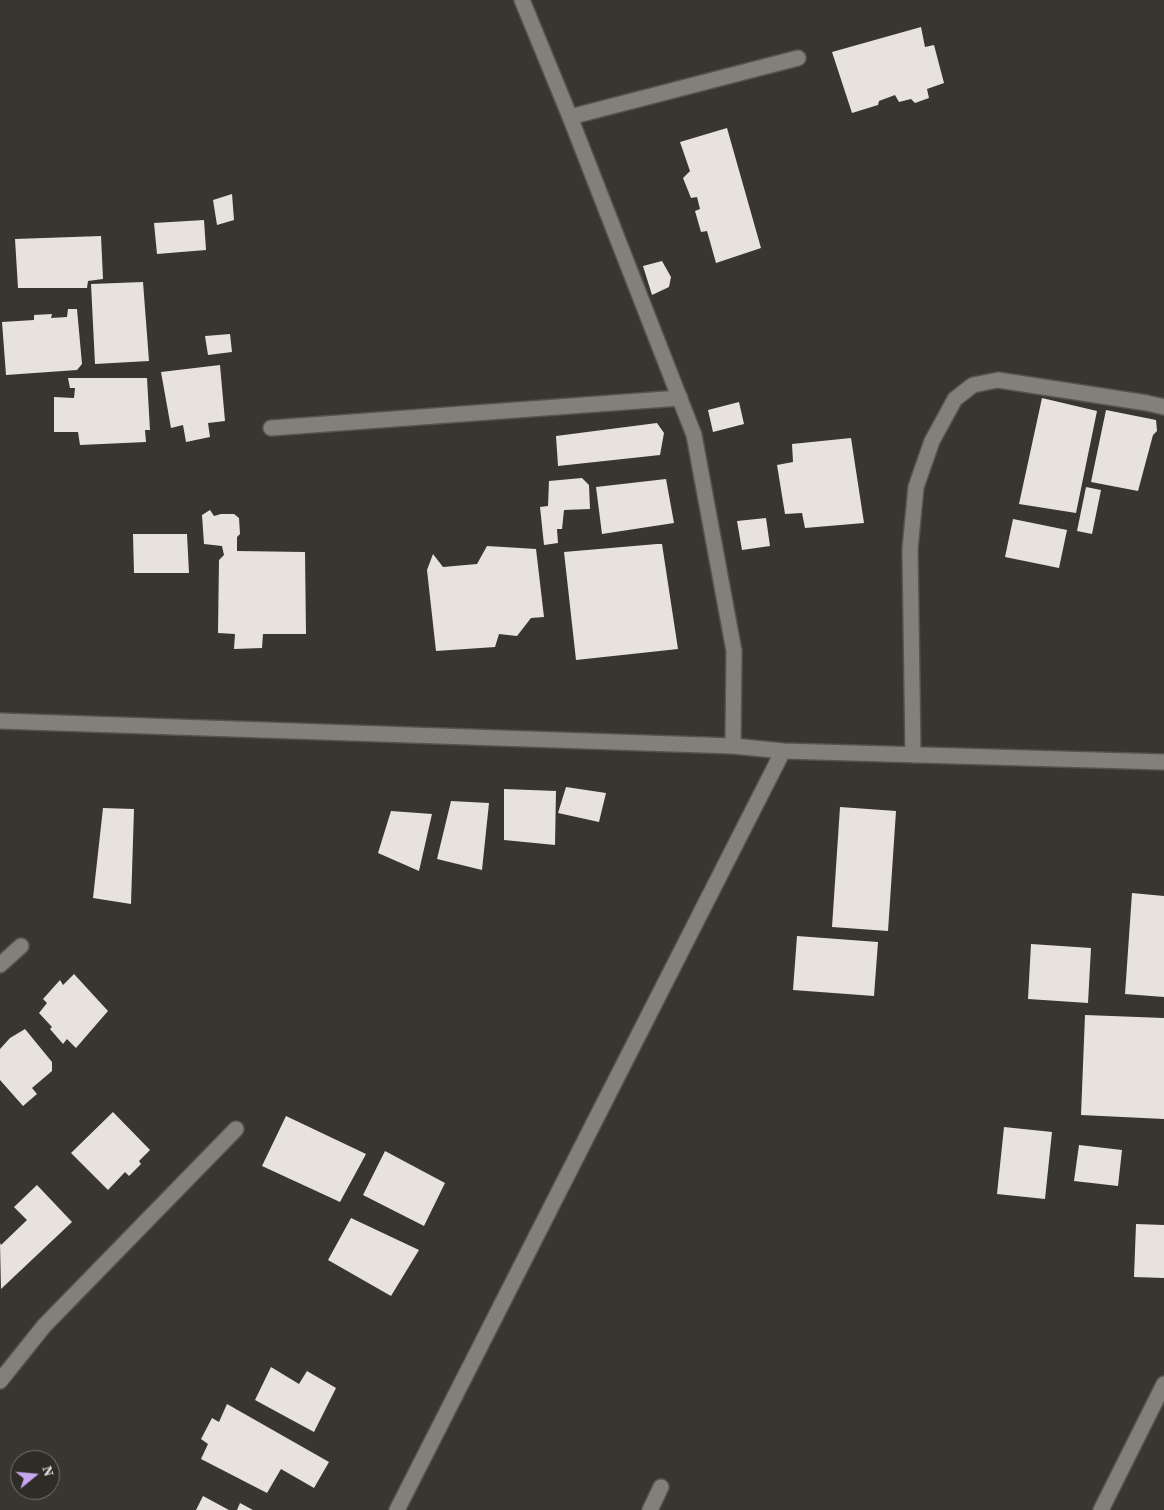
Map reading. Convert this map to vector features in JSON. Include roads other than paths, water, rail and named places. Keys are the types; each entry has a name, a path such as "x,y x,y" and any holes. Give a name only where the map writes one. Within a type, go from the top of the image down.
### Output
{"street":[{"path":"522,0 570,116 694,435 734,651 733,746"},
{"path":"570,116 798,58"},
{"path":"913,755 910,549 916,487 932,441 955,399 973,385 998,380 1164,407"},
{"path":"271,428 680,398"},
{"path":"0,721 733,746 783,751 1164,762"},
{"path":"397,1510 783,751"},
{"path":"0,965 21,946"},
{"path":"0,1381 44,1326 236,1129"},
{"path":"1101,1510 1164,1384"},
{"path":"650,1510 661,1487"}]}
